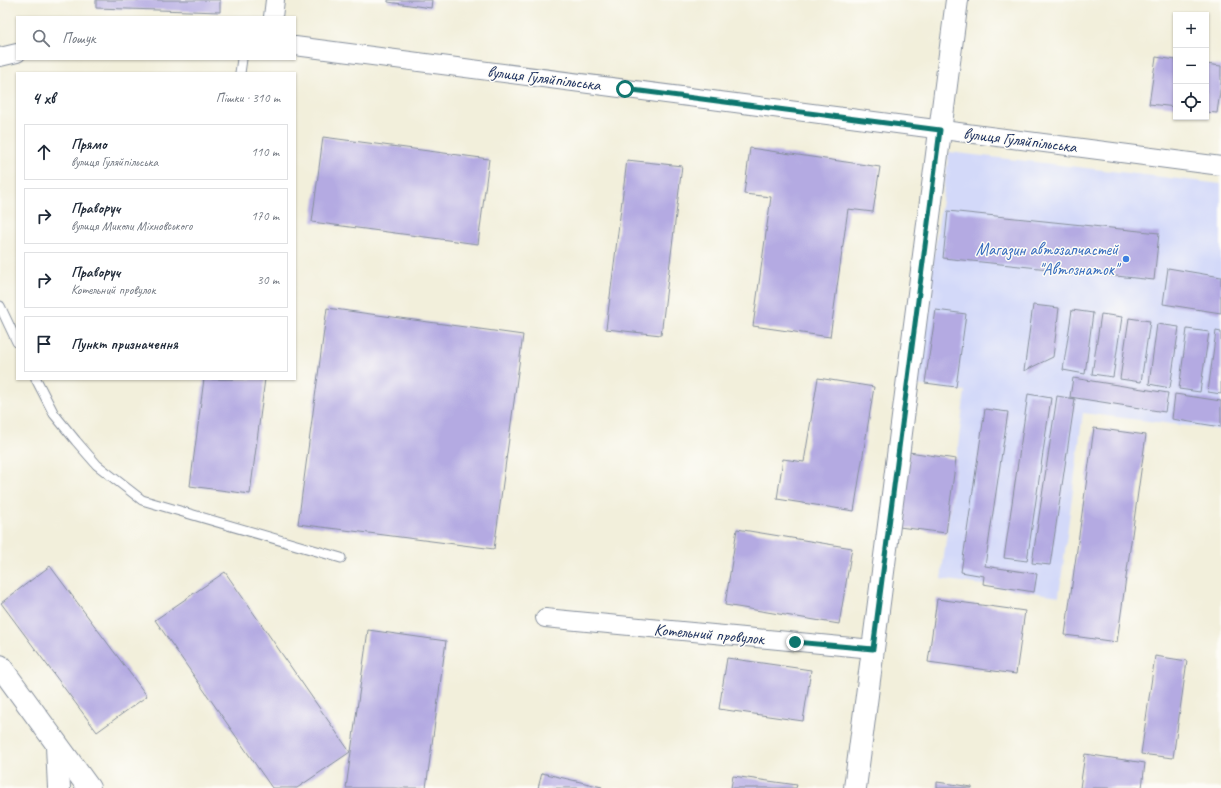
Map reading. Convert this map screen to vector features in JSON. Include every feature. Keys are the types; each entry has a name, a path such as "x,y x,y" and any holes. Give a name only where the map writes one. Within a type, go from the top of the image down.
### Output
{"street":[{"path":"273,16 275,0"},
{"path":"855,788 956,0"},
{"name":"вулиця Гуляйпільська","path":"296,46 1221,166"},
{"path":"0,57 16,53"},
{"name":"Котельний провулок","path":"545,618 873,649"},
{"path":"0,666 89,788"},
{"path":"57,746 59,788"}],"lane":[{"path":"240,72 242,60"},
{"path":"0,306 16,340"},
{"path":"37,380 54,414 76,441 98,465 142,500 341,558"}],"shaded area":[{"path":"949,152 1221,184 1221,430 1083,413 1059,596 941,579 965,391 915,385"}],"building":[{"path":"96,0 220,0 220,12 96,8"},
{"path":"388,0 432,0 431,8 388,2"},
{"path":"1156,57 1173,60 1173,107 1149,104"},
{"path":"1209,64 1221,66 1221,85 1217,113 1209,112"},
{"path":"323,137 489,159 478,244 312,222"},
{"path":"750,148 880,167 873,212 848,209 830,337 753,326 771,197 744,194"},
{"path":"627,160 682,166 661,335 606,329"},
{"path":"948,211 1159,233 1154,280 943,258"},
{"path":"1168,268 1221,277 1221,313 1163,304"},
{"path":"1033,305 1059,308 1053,357 1024,371"},
{"path":"327,308 523,335 494,549 298,524"},
{"path":"936,310 966,314 956,387 925,383"},
{"path":"1072,310 1093,313 1085,374 1063,370"},
{"path":"1101,314 1122,317 1113,377 1092,374"},
{"path":"1129,318 1150,321 1141,382 1120,379"},
{"path":"1157,324 1179,327 1170,388 1149,384"},
{"path":"1187,329 1209,332 1200,392 1179,389"},
{"path":"1216,331 1221,332 1221,394 1208,392"},
{"path":"818,378 874,387 854,511 777,499 783,459 804,462"},
{"path":"1073,378 1168,393 1165,412 1070,397"},
{"path":"204,380 265,380 250,494 190,486"},
{"path":"1028,394 1051,398 1027,561 1004,558"},
{"path":"1175,394 1221,401 1221,427 1172,419"},
{"path":"1057,396 1075,399 1050,565 1032,563"},
{"path":"985,409 1008,412 985,566 1037,574 1034,592 983,584 984,576 961,572"},
{"path":"1094,428 1146,435 1117,642 1065,635"},
{"path":"909,452 956,459 946,533 899,527"},
{"path":"737,529 852,548 839,624 725,605"},
{"path":"50,566 147,696 97,732 1,603"},
{"path":"225,572 350,752 297,788 272,788 155,620"},
{"path":"937,599 1025,611 1016,674 928,662"},
{"path":"368,630 446,641 426,788 346,788"},
{"path":"1155,656 1187,661 1173,758 1141,754"},
{"path":"727,658 811,670 803,721 719,709"},
{"path":"1085,754 1145,763 1142,788 1080,788"},
{"path":"542,773 602,787 602,788 538,788"},
{"path":"733,776 797,785 796,788 731,788"},
{"path":"937,782 972,787 972,788 937,788"}],"place":[{"name":"Магазин автозапчастей \"Автознаток\"","path":"1126,259"}],"route":[{"path":"625,89 940,130 873,649 795,642"}]}
